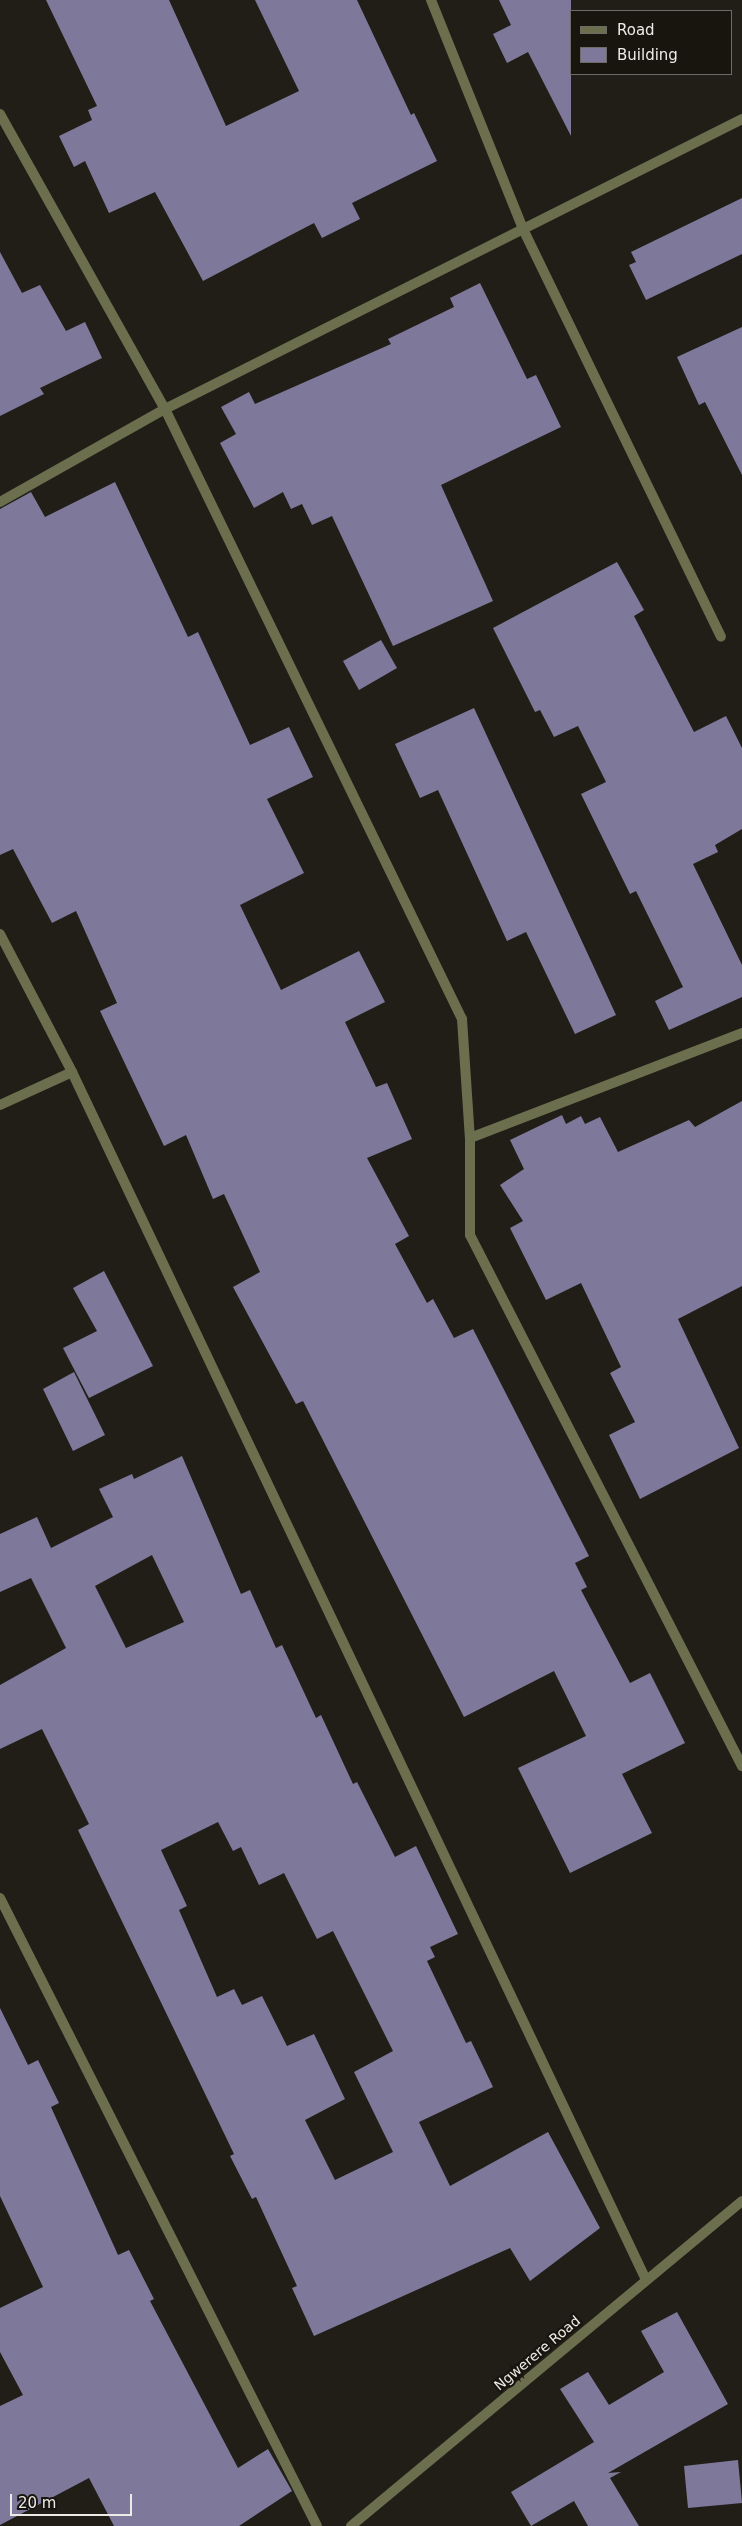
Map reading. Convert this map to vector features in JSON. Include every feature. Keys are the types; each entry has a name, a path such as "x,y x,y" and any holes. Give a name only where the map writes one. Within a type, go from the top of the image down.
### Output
{"street":[{"path":"431,0 523,229 721,636"},
{"path":"0,114 165,409 462,1019 470,1138 470,1236 742,1766"},
{"path":"0,502 165,409 742,119"},
{"path":"0,934 72,1072 646,2280"},
{"path":"470,1138 742,1033"},
{"path":"0,1105 72,1072"},
{"path":"0,1898 317,2526"},
{"name":"Ngwerere Road","path":"351,2526 742,2201"}],"building":[{"path":"46,0 169,0 226,126 299,91 255,0 357,0 411,115 414,113 437,161 352,203 360,219 322,238 314,223 203,281 155,192 109,213 85,161 74,167 59,136 92,120 88,110 97,106"},
{"path":"499,0 571,0 571,136 528,52 507,63 493,34 511,25"},
{"path":"742,198 742,254 646,300 629,265 636,262 631,252"},
{"path":"0,252 22,293 40,285 66,331 85,322 102,358 40,388 44,394 0,416"},
{"path":"480,283 527,379 536,375 561,427 441,485 493,601 393,646 332,516 312,525 302,504 291,509 283,492 254,508 220,443 236,434 221,407 249,392 255,404 391,344 388,339 454,307 450,298"},
{"path":"742,327 742,475 705,402 699,405 677,357"},
{"path":"115,482 188,637 198,632 250,745 289,727 313,777 267,799 304,873 240,905 281,990 359,951 385,1002 345,1022 376,1087 387,1083 412,1139 367,1158 409,1236 395,1244 427,1303 433,1299 454,1338 473,1329 589,1556 575,1563 587,1587 581,1590 630,1683 650,1673 685,1743 622,1774 652,1833 570,1873 518,1768 586,1736 554,1671 464,1717 303,1401 296,1404 233,1287 260,1272 224,1194 213,1199 186,1135 164,1146 100,1011 117,1003 76,911 52,923 13,849 0,855 0,509 31,492 45,517"},
{"path":"617,562 644,610 634,616 694,732 726,716 742,748 742,829 715,845 718,852 693,864 742,965 742,997 669,1030 655,1001 683,987 636,891 630,894 581,794 606,782 578,726 554,737 540,710 535,712 493,628"},
{"path":"381,640 397,668 359,690 343,661"},
{"path":"474,708 616,1015 575,1034 526,932 507,941 438,790 420,798 395,744"},
{"path":"742,1101 742,1286 678,1319 739,1448 640,1499 609,1435 635,1422 610,1373 621,1367 581,1283 546,1300 510,1228 523,1221 500,1185 524,1169 510,1140 562,1115 566,1124 581,1116 585,1124 600,1117 618,1152 689,1120 695,1127"},
{"path":"104,1271 153,1366 89,1398 63,1348 97,1331 73,1288"},
{"path":"74,1372 105,1435 73,1451 43,1389"},
{"path":"182,1456 241,1594 250,1590 276,1648 282,1645 316,1718 321,1715 353,1784 357,1782 395,1857 416,1846 458,1934 430,1947 435,1957 427,1961 466,2043 471,2041 493,2087 419,2122 450,2186 548,2132 600,2228 530,2281 510,2248 314,2336 292,2288 297,2286 256,2197 252,2199 230,2156 234,2154 78,1830 89,1824 42,1729 0,1749 0,1685 66,1648 31,1578 0,1592 0,1534 37,1517 51,1548 113,1517 99,1489 132,1474 134,1479","holes":["152,1555 184,1622 126,1648 95,1586","218,1822 233,1851 241,1847 259,1885 284,1873 317,1939 333,1931 393,2051 354,2072 393,2152 335,2180 305,2120 345,2099 314,2034 287,2046 262,1996 242,2005 234,1989 217,1997 179,1910 187,1906 161,1850"]},
{"path":"0,2008 28,2065 38,2060 59,2103 51,2107 118,2255 129,2250 154,2299 150,2301 238,2468 268,2449 292,2491 239,2526 114,2526 89,2478 0,2525 0,2406 23,2395 0,2352 0,2308 43,2287 0,2196"},
{"path":"677,2312 728,2404 608,2473 621,2472 610,2478 639,2526 588,2526 574,2501 531,2526 511,2492 594,2442 560,2389 588,2372 609,2405 664,2372 641,2331"},
{"path":"738,2460 742,2503 688,2508 684,2466"}]}
